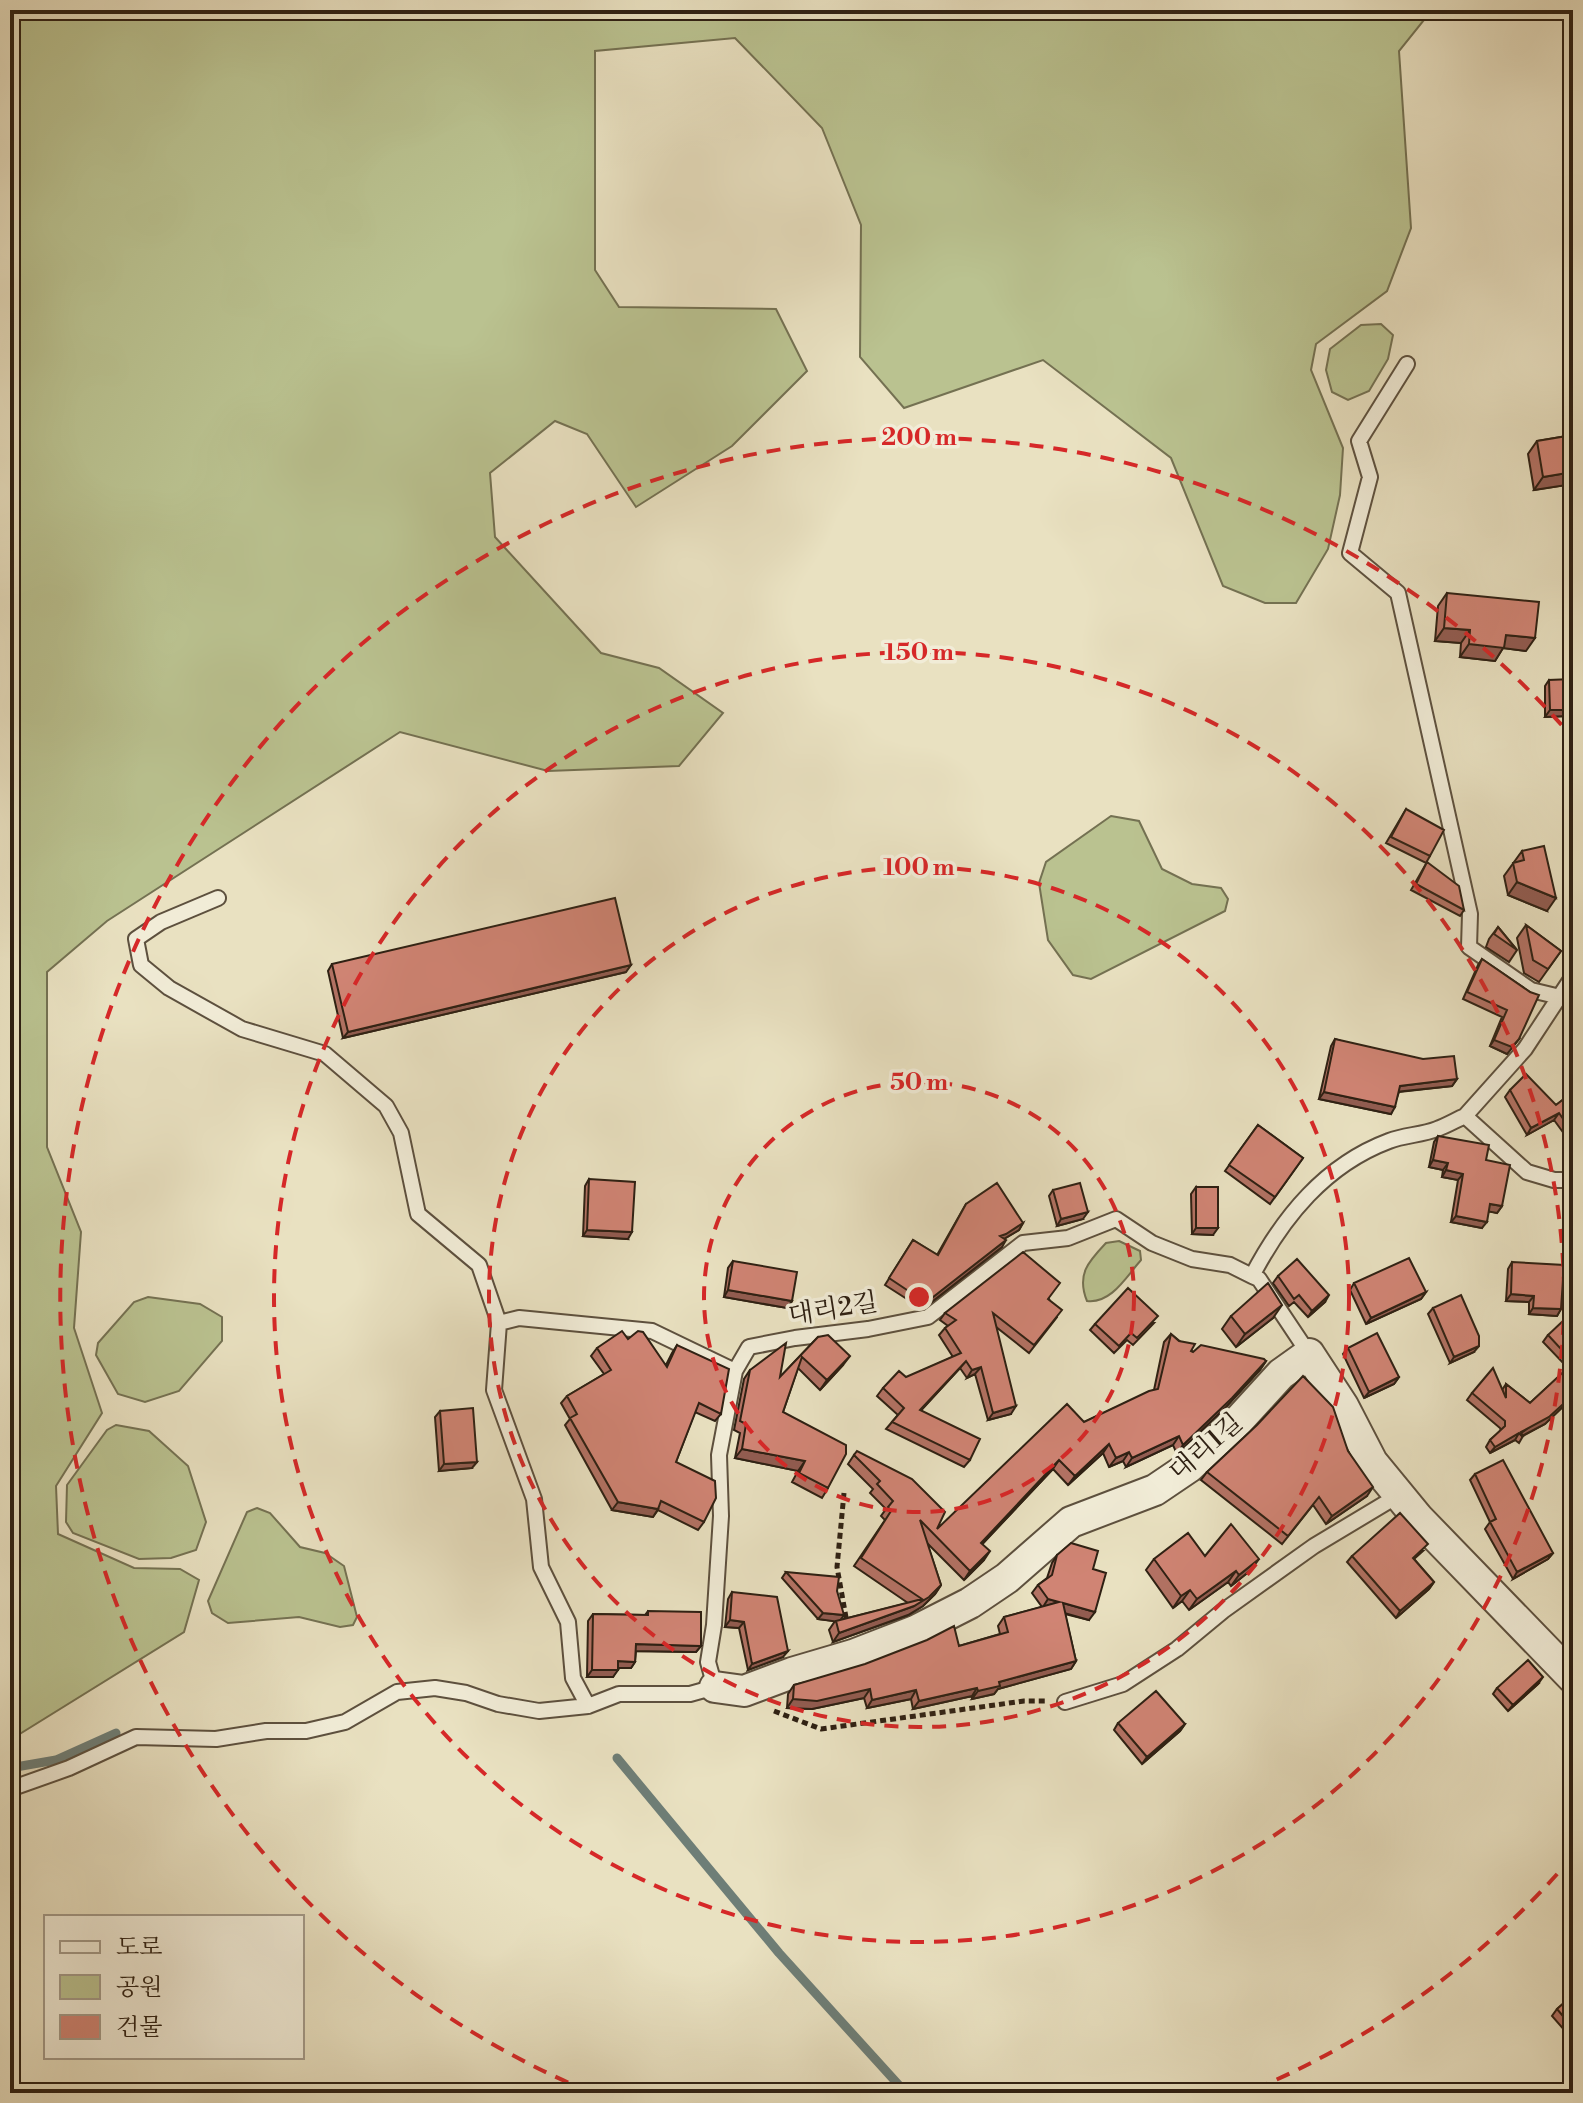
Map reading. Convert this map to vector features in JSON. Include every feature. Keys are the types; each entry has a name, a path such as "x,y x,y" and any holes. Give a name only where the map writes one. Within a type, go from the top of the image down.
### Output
{"street":[{"path":"1309,1354 1343,1406 1372,1462 1418,1518 1573,1678"},
{"name":"대리1길","path":"730,1689 853,1655 915,1631 970,1603 1007,1578 1071,1522 1155,1490 1189,1467 1281,1374 1309,1354"}],"lane":[{"path":"1407,364 1359,441 1370,477 1350,553 1398,593 1470,914 1469,947 1531,990 1560,997"},
{"path":"1573,599 1573,610"},
{"path":"218,898 161,922 136,939 141,965 169,988 242,1029 325,1054 386,1106 401,1133 418,1214 479,1265 499,1323 494,1390 534,1499 541,1567 568,1622 573,1678 588,1706"},
{"path":"1309,1354 1259,1279 1252,1276 1286,1221 1314,1188 1342,1164 1390,1141 1438,1129 1465,1116 1525,1049 1573,976"},
{"path":"1465,1116 1527,1172 1554,1180 1573,1180"},
{"name":"대리2길","path":"735,1371 749,1347 928,1317 1023,1243 1068,1238 1116,1219 1152,1243 1192,1259 1230,1265 1252,1276"},
{"path":"499,1323 519,1318 652,1331 735,1371 719,1455 721,1516 714,1625 708,1662 730,1689"},
{"path":"1065,1702 1123,1684 1177,1649 1223,1611 1314,1546 1399,1495"},
{"path":"10,1789 69,1768 136,1737 216,1739 266,1731 306,1731 345,1722 397,1692 435,1688 539,1711 588,1706 619,1694 690,1694 730,1689"}],"path":[{"path":"844,1493 837,1567 853,1655"},
{"path":"730,1689 757,1705 821,1729 1024,1701 1065,1702"}],"green space":[{"path":"10,10 1432,10 1399,51 1411,228 1387,291 1316,344 1311,370 1343,448 1340,495 1328,549 1296,603 1265,603 1223,586 1171,458 1043,360 904,408 860,357 861,225 822,128 735,38 595,51 595,270 619,307 776,309 807,371 732,446 636,507 587,434 555,421 490,473 495,537 601,653 659,668 723,713 679,766 548,771 400,732 107,921 47,972 47,1147 81,1232 74,1328 102,1413 56,1486 58,1534 134,1568 180,1569 199,1580 184,1632 10,1740"},
{"path":"1381,324 1393,335 1388,359 1369,391 1348,400 1332,392 1326,370 1330,349 1361,325"},
{"path":"1111,816 1139,821 1162,869 1192,884 1221,888 1228,899 1225,911 1091,979 1073,975 1048,940 1039,883 1046,862"},
{"path":"1119,1241 1140,1251 1141,1260 1111,1294 1096,1301 1087,1301 1083,1283 1086,1269 1106,1243"},
{"path":"148,1297 200,1304 222,1317 222,1341 179,1391 145,1402 118,1394 96,1355 98,1343 134,1302"},
{"path":"116,1425 149,1431 188,1466 206,1522 196,1550 171,1558 139,1559 73,1533 66,1522 67,1485 107,1430"},
{"path":"257,1508 270,1513 300,1547 325,1553 344,1566 357,1617 353,1625 340,1627 299,1617 228,1623 212,1613 208,1601 247,1512"}],"building":[{"path":"1573,435 1573,472 1543,477 1537,441"},
{"path":"1447,593 1539,602 1535,638 1506,635 1504,648 1469,644 1470,630 1444,628"},
{"path":"1572,679 1572,710 1550,710 1549,680"},
{"path":"1406,809 1444,830 1430,856 1391,837"},
{"path":"1544,846 1556,898 1517,882 1513,863 1524,860 1522,851"},
{"path":"1427,862 1459,886 1464,910 1416,884"},
{"path":"615,898 631,965 348,1032 332,964"},
{"path":"1526,925 1561,951 1548,969 1533,960"},
{"path":"1498,927 1517,950 1494,934"},
{"path":"1482,959 1539,995 1519,1039 1512,1047 1494,1040 1507,1010 1467,992"},
{"path":"1335,1039 1423,1059 1454,1056 1457,1079 1400,1086 1395,1107 1324,1092"},
{"path":"1526,1074 1556,1105 1573,1092 1573,1133 1559,1113 1531,1128 1510,1090"},
{"path":"1258,1125 1303,1158 1275,1197 1229,1165"},
{"path":"1438,1136 1489,1145 1486,1160 1510,1165 1502,1206 1490,1204 1487,1222 1456,1216 1463,1174 1446,1170 1448,1163 1433,1160"},
{"path":"589,1179 635,1182 632,1232 587,1230"},
{"path":"997,1183 1023,1223 1000,1236 1006,1240 925,1302 889,1278 913,1240 938,1255 966,1204"},
{"path":"1080,1183 1088,1212 1061,1219 1053,1190"},
{"path":"1196,1187 1218,1187 1218,1228 1196,1228"},
{"path":"1023,1252 1060,1283 1048,1299 1062,1310 1034,1345 993,1313 1016,1406 993,1413 981,1367 972,1370 966,1361 920,1410 980,1439 970,1460 892,1422 904,1408 883,1388 899,1371 906,1377 961,1353 945,1328 956,1320 945,1313"},
{"path":"1409,1258 1426,1292 1371,1318 1354,1283"},
{"path":"1297,1259 1329,1295 1312,1311 1299,1295 1294,1299 1278,1276"},
{"path":"733,1261 797,1272 792,1301 728,1290"},
{"path":"1512,1262 1564,1265 1561,1309 1533,1308 1534,1296 1511,1294"},
{"path":"1268,1283 1282,1305 1245,1334 1231,1316"},
{"path":"1128,1288 1158,1316 1137,1338 1131,1333 1119,1346 1095,1324"},
{"path":"1461,1295 1479,1336 1479,1346 1454,1357 1433,1308"},
{"path":"1564,1320 1573,1330 1573,1362 1548,1335"},
{"path":"622,1331 628,1339 638,1331 643,1332 667,1367 677,1345 729,1369 721,1414 699,1403 676,1462 715,1481 716,1498 704,1522 661,1501 658,1509 618,1502 570,1418 577,1414 567,1396 611,1370 597,1348"},
{"path":"1377,1333 1399,1377 1369,1392 1348,1348"},
{"path":"1171,1334 1179,1341 1195,1344 1193,1352 1201,1345 1266,1361 1183,1445 1179,1436 1132,1458 1129,1452 1116,1458 1109,1444 1075,1476 1059,1460 981,1543 990,1551 970,1571 920,1520 941,1585 914,1606 839,1633 836,1621 922,1599 861,1558 891,1511 888,1507 893,1501 877,1484 880,1481 854,1455 857,1451 912,1479 945,1512 937,1529 1067,1404 1084,1422 1158,1389"},
{"path":"828,1335 850,1356 827,1380 802,1357 783,1412 846,1445 846,1454 828,1488 799,1473 805,1461 742,1449 746,1424 740,1421 750,1370 786,1343 780,1377 818,1337"},
{"path":"1573,1363 1573,1395 1549,1417 1521,1432 1523,1437 1519,1433 1495,1447 1490,1440 1505,1426 1505,1421 1472,1393 1493,1368 1506,1398 1506,1384 1530,1403"},
{"path":"1303,1376 1333,1407 1348,1451 1373,1487 1332,1516 1319,1497 1288,1536 1207,1472"},
{"path":"473,1408 477,1462 444,1464 440,1411"},
{"path":"1503,1460 1553,1553 1517,1572 1490,1522 1496,1519 1475,1474"},
{"path":"1400,1513 1428,1544 1413,1558 1434,1582 1400,1611 1352,1556"},
{"path":"1231,1524 1259,1559 1239,1575 1236,1571 1197,1599 1190,1590 1181,1596 1154,1559 1188,1533 1205,1556"},
{"path":"1071,1543 1098,1551 1093,1569 1106,1573 1095,1612 1063,1603 1076,1661 999,1682 1000,1686 919,1701 916,1690 872,1700 870,1689 817,1701 793,1699 794,1685 865,1664 954,1626 959,1646 1008,1632 1004,1617 1059,1602 1048,1599 1038,1585 1052,1575 1057,1555"},
{"path":"786,1572 839,1577 837,1591 844,1615 823,1613"},
{"path":"732,1592 777,1597 788,1651 752,1664 744,1622 730,1620"},
{"path":"648,1611 701,1612 701,1646 636,1644 635,1662 618,1661 618,1670 592,1670 593,1614 648,1615"},
{"path":"1528,1660 1543,1677 1513,1705 1497,1688"},
{"path":"1156,1691 1185,1724 1147,1757 1118,1723"},
{"path":"1573,1995 1573,2028 1557,2009"}],"waterway":[{"path":"10,1768 56,1760 116,1733"},
{"path":"617,1758 779,1953 906,2093"}]}
